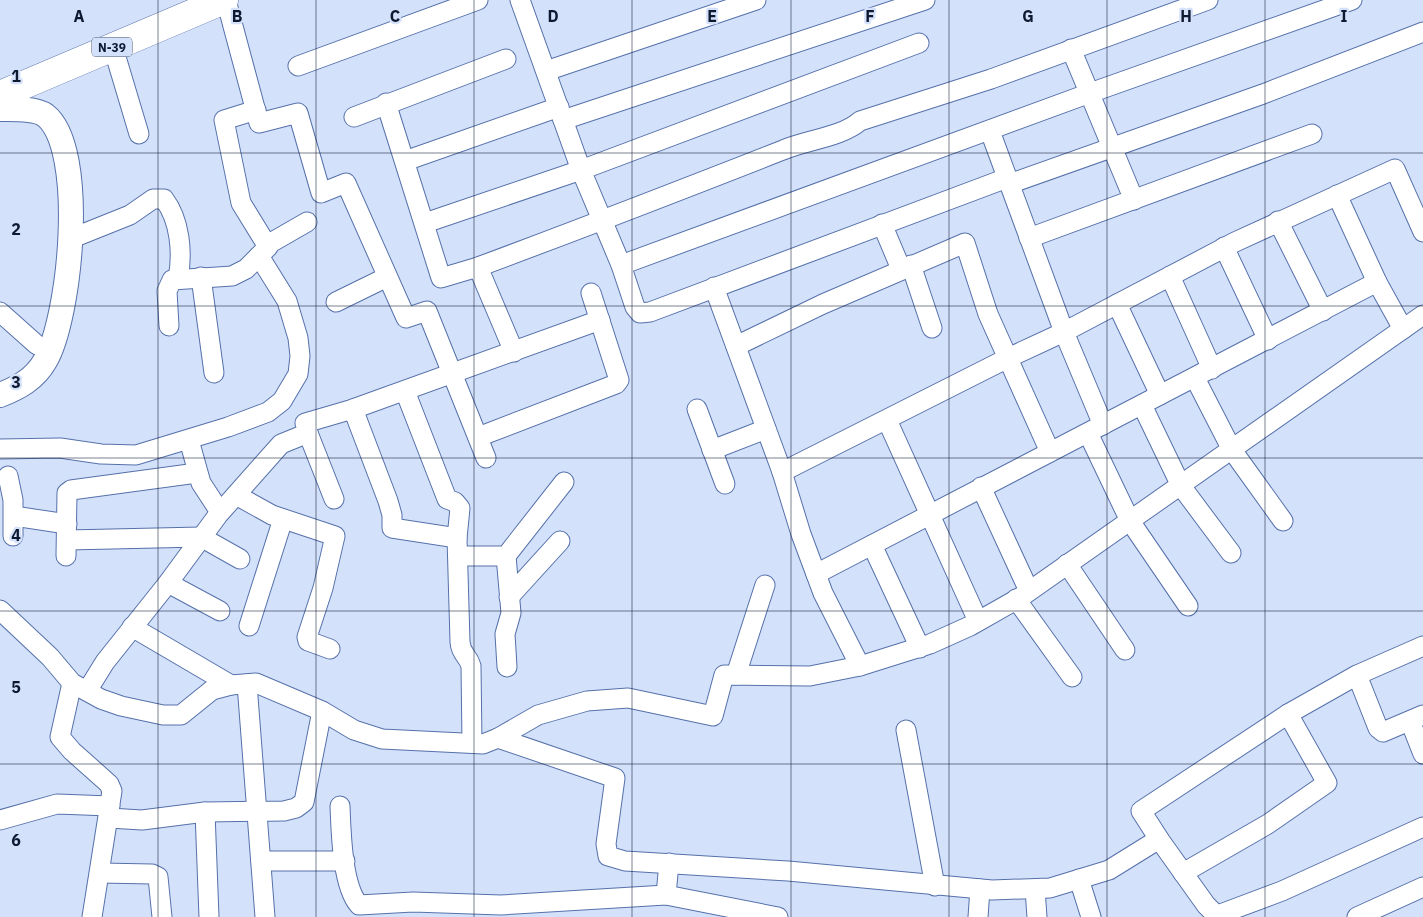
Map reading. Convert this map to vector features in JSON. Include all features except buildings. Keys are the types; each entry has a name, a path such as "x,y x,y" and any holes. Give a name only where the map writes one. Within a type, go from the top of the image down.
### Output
{"highway":[{"name":"N-39","path":"8,86 113,47 225,0"}],"main road":[{"path":"0,109 44,114 50,121 61,142 67,167 70,194 70,239 64,295 51,350 44,362 28,380 0,395"},
{"path":"0,380 25,363 37,345 53,280 57,230 56,169 50,147 42,129 28,111"}],"street":[{"path":"225,0 259,123 298,113 321,193 346,183 406,318 427,312 486,458"},
{"path":"298,66 478,0"},
{"path":"520,0 581,170 621,265 635,307 640,312 650,312 882,224 1112,147 1329,70 1423,32"},
{"path":"546,71 756,0"},
{"path":"405,161 925,0"},
{"path":"386,103 441,278 478,267 603,221 803,142 851,129 860,121 1208,0"},
{"path":"621,265 1090,93 1352,0"},
{"path":"424,223 581,170 919,43"},
{"path":"113,47 139,134"},
{"path":"1071,49 1134,200"},
{"path":"354,117 386,103 506,60"},
{"path":"0,449 60,448 102,454 136,455 189,440 268,412 282,401 298,374 300,356 294,318 242,203 224,120 256,110"},
{"path":"990,131 1064,332 1095,429 1130,521 1188,606"},
{"path":"1029,238 1312,134"},
{"path":"782,472 1008,358 1064,332 1278,221 1395,169 1423,232"},
{"path":"1337,195 1377,282 1403,329"},
{"path":"70,239 130,215 153,199 164,199 170,210 180,242 178,278"},
{"path":"1278,221 1323,311"},
{"path":"168,326 167,291 172,280 178,278 232,276 240,273 263,250 307,222"},
{"path":"882,224 906,267 932,328"},
{"path":"736,346 906,267 964,243 966,244 988,314 1050,452"},
{"path":"1224,248 1268,340"},
{"path":"478,267 514,352"},
{"path":"1170,276 1212,369"},
{"path":"201,277 214,373"},
{"path":"336,302 387,278"},
{"path":"816,574 1377,282"},
{"path":"714,287 782,472 823,593 860,666"},
{"path":"478,437 616,384 619,380 591,293"},
{"path":"1117,304 1160,395"},
{"path":"0,312 37,345"},
{"path":"1,615 50,657 79,687 121,706 172,716 181,715 212,690 239,684 256,683 322,711 354,730 382,739 483,744 498,738 538,715 587,701 628,698 713,716 724,675 810,676 860,666 920,648 978,621 1022,595 1181,486 1423,315"},
{"path":"334,499 305,423 405,391 600,320"},
{"path":"1195,378 1232,450 1283,521"},
{"path":"405,391 447,499 455,502 460,508 457,547 461,651 469,659 471,666 472,743"},
{"path":"1142,405 1181,486 1232,553"},
{"path":"353,409 388,501 392,515 392,528 457,547 506,556"},
{"path":"696,409 725,484"},
{"path":"887,420 978,621"},
{"path":"712,450 766,429"},
{"path":"92,917 112,791 109,784 72,751 60,737 79,687 105,662 168,583 220,512 281,444 308,433"},
{"path":"189,440 201,483 220,512"},
{"path":"67,540 67,493 71,490 197,473"},
{"path":"8,476 14,516 13,536"},
{"path":"507,667 505,634 511,613 506,556 564,482"},
{"path":"981,488 1022,595 1072,677"},
{"path":"236,494 283,519 335,536 323,588 307,637 308,641 330,648"},
{"path":"14,516 67,540 201,537 240,559"},
{"path":"249,626 283,519"},
{"path":"509,597 560,541"},
{"path":"872,544 920,648"},
{"path":"1067,564 1125,650"},
{"path":"168,583 220,611"},
{"path":"736,675 765,585"},
{"path":"132,628 239,684"},
{"path":"1423,646 1357,675 1288,714 1141,811 1206,906 1218,916 1282,890 1423,827"},
{"path":"1357,675 1378,728 1383,732 1416,718 1423,754"},
{"path":"239,684 258,809 265,917"},
{"path":"0,820 57,804 110,812 142,820 205,812 258,809 284,811 296,808 304,802 322,711"},
{"path":"1182,872 1268,824 1327,783 1288,714"},
{"path":"906,730 935,886"},
{"path":"498,738 615,778 606,844 608,856 625,861 788,871 935,886 980,889 1035,889 1050,888 1109,870 1159,839"},
{"path":"340,806 345,861 353,896 359,905 413,902 501,905 666,896 778,917"},
{"path":"205,812 209,917"},
{"path":"261,861 345,861"},
{"path":"666,896 669,863"},
{"path":"100,873 152,874 158,877 162,917"},
{"path":"1079,879 1091,917"},
{"path":"1357,917 1423,887"},
{"path":"978,917 980,889"},
{"path":"1035,889 1037,917"}]}
